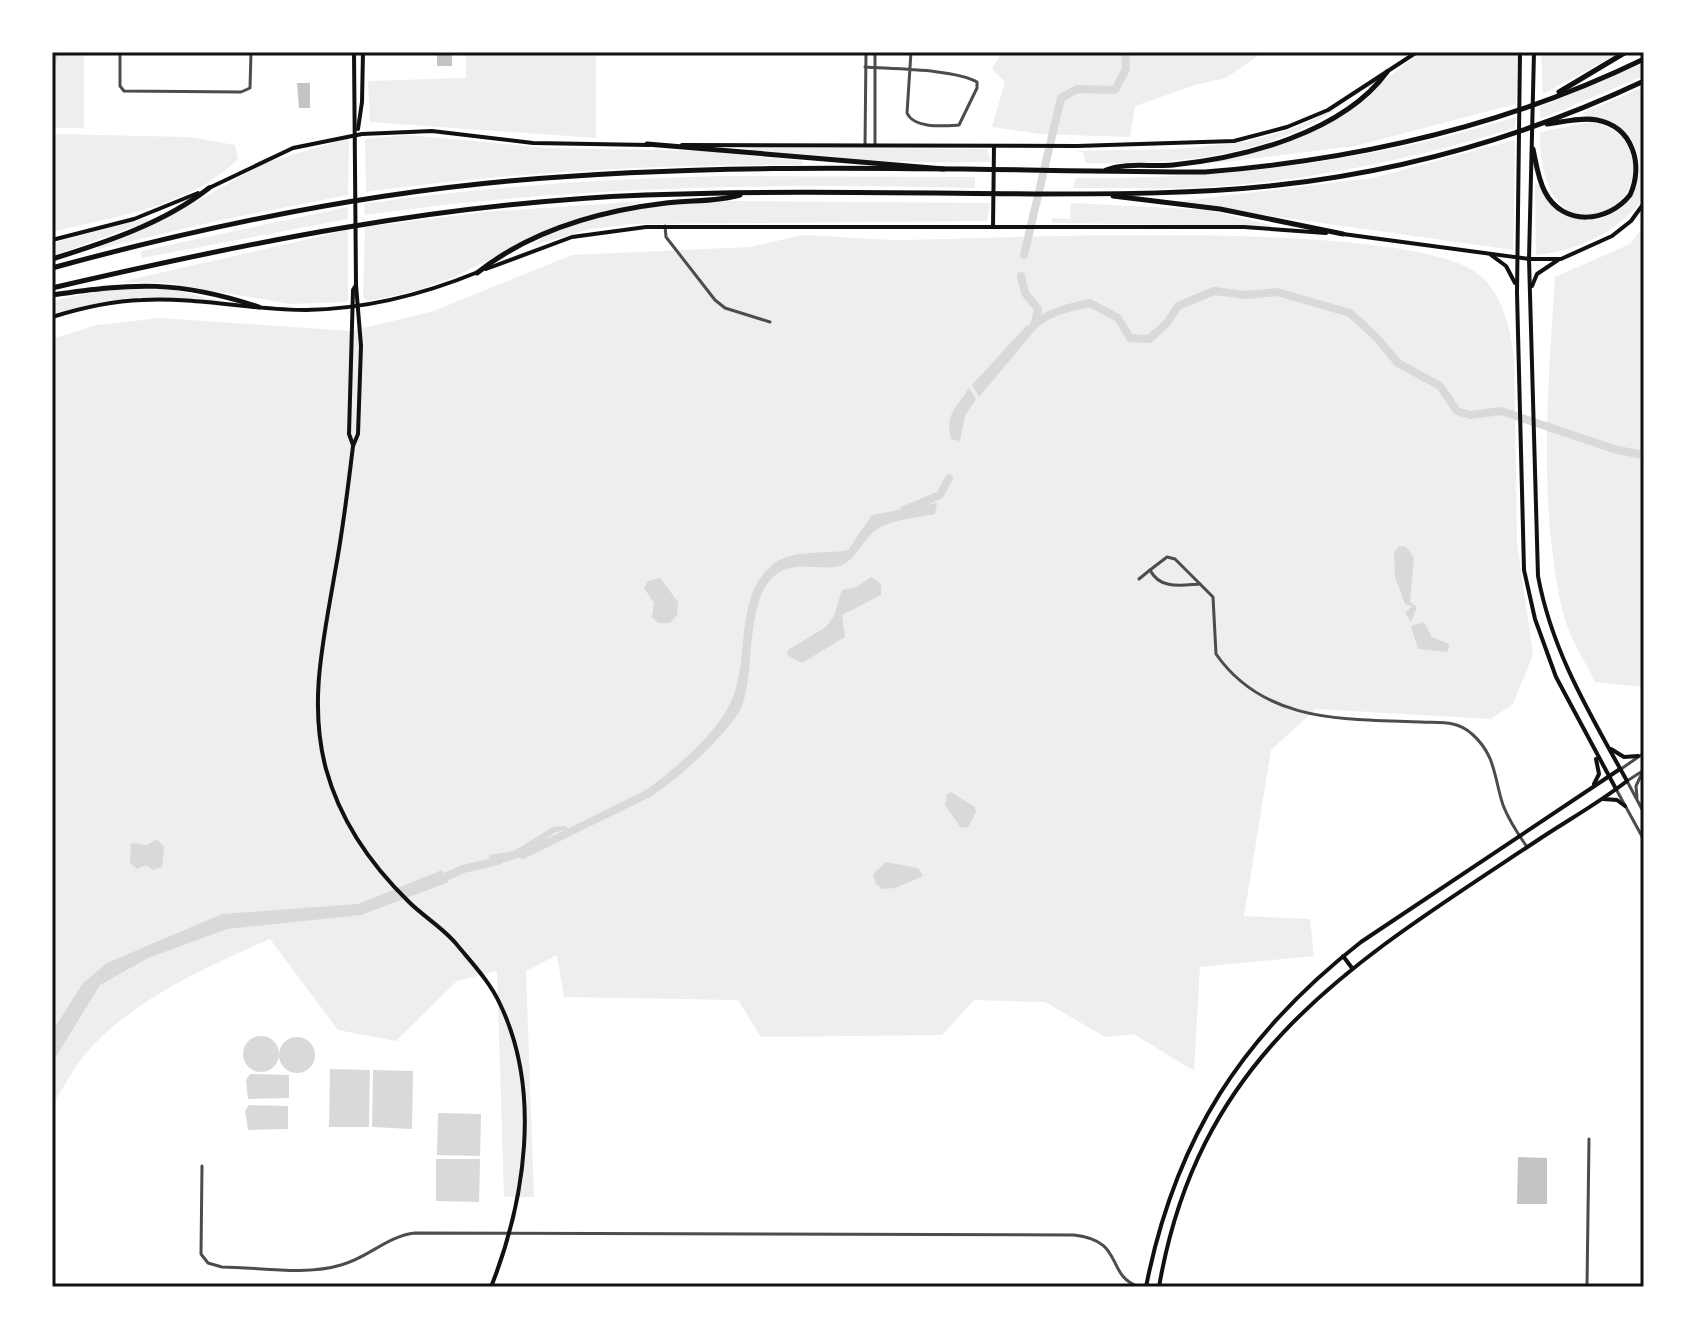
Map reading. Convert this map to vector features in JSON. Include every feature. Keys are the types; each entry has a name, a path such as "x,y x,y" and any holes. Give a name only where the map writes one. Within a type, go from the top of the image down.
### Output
{"highway":[{"path":"1544,101 1626,52"},
{"path":"52,268 283,213 462,186 643,172 1205,172 1321,159 1418,140 1544,101 1644,59"},
{"path":"1101,172 1113,167 1219,158 1281,142 1344,109 1387,72"},
{"path":"52,288 267,239 411,215 578,198 745,193 1104,194 1216,191 1316,180 1412,162 1538,125 1644,81"},
{"path":"1533,149 1544,192 1555,206 1572,215 1593,218 1615,210 1635,184 1637,160 1633,148 1618,129 1585,120 1538,125"},
{"path":"647,144 869,164 936,166 953,171"},
{"path":"52,259 149,223 188,204 209,188"},
{"path":"477,273 543,234 579,220 633,207 729,198 745,193"},
{"path":"1104,194 1140,202 1220,209 1343,234"},
{"path":"52,295 121,285 156,284 233,298 259,307"}],"main road":[{"path":"353,446 349,434 352,307 356,285 354,52"},
{"path":"357,135 362,102 363,52"},
{"path":"52,240 134,219 293,148 357,135 432,131 533,143 994,146 1177,145 1250,138 1328,110 1417,52"},
{"path":"1520,52 1517,293 1524,570 1532,609 1556,677 1616,789"},
{"path":"1159,1287 1177,1212 1199,1156 1231,1097 1267,1048 1312,1000 1352,968 1627,781 1566,670 1545,610 1535,552 1529,259 1534,52"},
{"path":"993,227 994,146"},
{"path":"1530,312 1534,277 1547,265 1612,236 1631,221 1644,203"},
{"path":"52,317 92,306 141,300 259,307 360,306 420,294 572,237 621,228 665,226 1244,227 1343,234 1529,259 1561,259"},
{"path":"1489,254 1511,271 1517,293"},
{"path":"356,285 360,306 358,434 353,446 344,523 318,666 317,705 327,771 351,829 382,874 459,946 490,986 516,1049 522,1091 520,1187 511,1233 491,1287"},
{"path":"1606,745 1624,757 1638,756"},
{"path":"1593,749 1599,768 1593,787"},
{"path":"1146,1287 1157,1235 1176,1176 1209,1107 1256,1040 1343,956 1518,834 1620,769"},
{"path":"1597,801 1608,798 1625,806"},
{"path":"1343,956 1352,968"}],"street":[{"path":"120,52 121,89 248,91 251,52"},
{"path":"865,145 866,52"},
{"path":"875,52 875,145"},
{"path":"865,67 908,72 948,73 977,82 959,125 916,123 909,119 908,72 911,52"},
{"path":"665,226 666,237 715,300 725,308 770,322"},
{"path":"1139,579 1163,559 1171,557 1213,597 1216,654 1244,681 1276,704 1321,717 1451,723 1464,728 1481,743 1494,763 1502,804 1527,847"},
{"path":"1150,570 1164,584 1200,584"},
{"path":"1620,769 1644,753"},
{"path":"1644,770 1627,781 1644,813"},
{"path":"1638,802 1636,786 1644,770"},
{"path":"1616,789 1644,840"},
{"path":"1587,1287 1589,1139"},
{"path":"202,1166 200,1249 202,1257 211,1264 333,1267 406,1234 1074,1235 1101,1242 1112,1254 1124,1279 1139,1287"}],"shaded area":[{"path":"52,52 84,52 84,128 52,128"},
{"path":"466,52 596,52 596,138 370,122 368,81 466,78"},
{"path":"1002,52 1263,52 1226,78 1195,85 1135,106 1130,137 1040,134 992,127 1005,82 992,69"},
{"path":"1421,52 1518,52 1516,104 1355,146 1208,164 1306,134 1351,106"},
{"path":"1541,52 1621,52 1543,94"},
{"path":"1644,63 1644,76 1540,119 1540,107"},
{"path":"1644,87 1644,198 1622,221 1596,238 1568,249 1536,255 1535,182 1556,207 1574,218 1592,220 1608,216 1621,207 1631,194 1638,180 1639,163 1635,147 1620,128 1582,113"},
{"path":"1341,106 1312,124 1281,137 1218,155 1152,162 1085,163 1084,153 1076,151 1178,149 1245,142 1295,128"},
{"path":"1516,117 1515,128 1443,148 1296,178 1203,187 1073,188 1076,178 1188,175 1298,165 1407,146"},
{"path":"1590,122 1608,127 1622,138 1629,148 1634,171 1628,191 1614,206 1595,215 1576,214 1558,201 1545,175 1540,132"},
{"path":"52,134 189,137 235,145 238,159 219,175 175,199 126,215 52,232"},
{"path":"408,135 547,148 708,151 803,161 802,165 693,166 529,174 366,192 365,139"},
{"path":"349,138 348,195 98,249 97,246 172,215 265,163"},
{"path":"1515,140 1513,250 1173,202 1373,178"},
{"path":"744,147 987,149 991,162 821,158 758,152"},
{"path":"720,176 975,177 975,188 823,186 594,192 365,215 364,204 497,188"},
{"path":"644,201 560,224 454,277 415,291 369,301 363,297 365,227 486,212"},
{"path":"738,201 990,203 987,221 633,224 590,229 532,246 551,233 601,215 658,205"},
{"path":"1071,203 1210,210 1274,226 1052,223 1052,218 1070,219"},
{"path":"348,207 348,219 142,258 141,251"},
{"path":"147,218 149,221 52,256 52,243"},
{"path":"1644,225 1644,687 1595,682 1568,628 1562,609 1550,527 1547,444 1555,277 1630,244"},
{"path":"348,230 348,302 290,304 168,283 120,282"},
{"path":"803,235 900,240 1113,235 1300,239 1382,246 1446,259 1484,279 1491,287 1505,316 1514,358 1517,543 1533,655 1513,704 1491,719 1316,709 1271,750 1244,916 1310,919 1314,956 1200,967 1194,1071 1134,1034 1105,1037 1045,1002 974,1000 942,1035 761,1037 738,1000 564,997 557,955 526,971 534,1197 504,1197 497,971 457,981 396,1041 338,1030 270,939 196,973 126,1016 86,1053 52,1105 52,339 97,325 161,318 350,331 431,312 572,255 750,247"},
{"path":"168,288 220,301 127,298 52,314 52,301 110,289"},
{"path":"1027,325 1036,329 979,397 972,385"},
{"path":"969,388 976,399 965,416 960,441 951,439 951,417"},
{"path":"937,503 935,514 882,526 853,558 842,565 789,568 769,581 756,613 746,693 741,708 697,760 643,800 642,793 702,742 729,706 740,671 751,597 759,580 771,566 798,554 848,550 872,515"},
{"path":"1400,546 1406,547 1414,558 1410,602 1417,607 1411,622 1405,613 1412,606 1405,604 1395,577 1394,552"},
{"path":"871,577 881,584 881,595 842,615 845,637 802,663 787,655 788,650 826,627 834,616 842,590 857,587"},
{"path":"660,578 678,602 677,615 670,623 658,623 652,617 654,603 644,588 648,581"},
{"path":"1424,622 1432,637 1449,644 1448,652 1418,649 1411,626"},
{"path":"951,792 975,807 976,812 968,827 961,828 945,805 947,794"},
{"path":"566,826 568,829 554,833 524,856 492,866 489,855 514,851 553,827"},
{"path":"157,839 164,847 162,867 153,870 146,865 137,869 130,863 131,843 147,845"},
{"path":"886,862 918,868 923,876 895,888 882,889 876,884 873,874"},
{"path":"442,870 449,882 361,915 227,929 148,958 100,985 52,1063 52,1032 83,983 107,963 222,914 358,904"},
{"path":"261,1036 274,1041 279,1054 274,1067 261,1072 248,1067 243,1054 248,1041"},
{"path":"297,1037 310,1042 315,1055 310,1068 297,1073 284,1068 279,1055 284,1042"},
{"path":"330,1069 370,1070 369,1127 329,1127"},
{"path":"373,1070 413,1071 412,1129 372,1127"},
{"path":"250,1074 289,1075 289,1098 248,1099 246,1080"},
{"path":"249,1105 288,1106 288,1129 248,1130 245,1111"},
{"path":"438,1113 481,1114 480,1156 437,1155"},
{"path":"436,1159 480,1159 479,1202 436,1201"}],"building":[{"path":"437,52 452,52 452,66 437,66"},
{"path":"297,83 310,83 310,108 299,108"},
{"path":"1518,1157 1547,1158 1547,1204 1517,1204"}],"waterway":[{"path":"52,73 58,52"},
{"path":"1024,255 1061,98 1077,89 1115,90 1126,69 1125,52"},
{"path":"1021,276 1025,293 1038,309 1035,322"},
{"path":"1026,333 1047,316 1090,303 1118,318 1130,338 1149,339 1167,323 1178,306 1214,291 1246,295 1277,292 1350,313 1398,363 1440,386 1457,411 1470,415 1501,411 1617,450 1644,455"},
{"path":"52,430 52,441"},
{"path":"904,510 940,495 949,478"},
{"path":"523,855 651,792"},
{"path":"439,880 463,869 498,861"}]}
